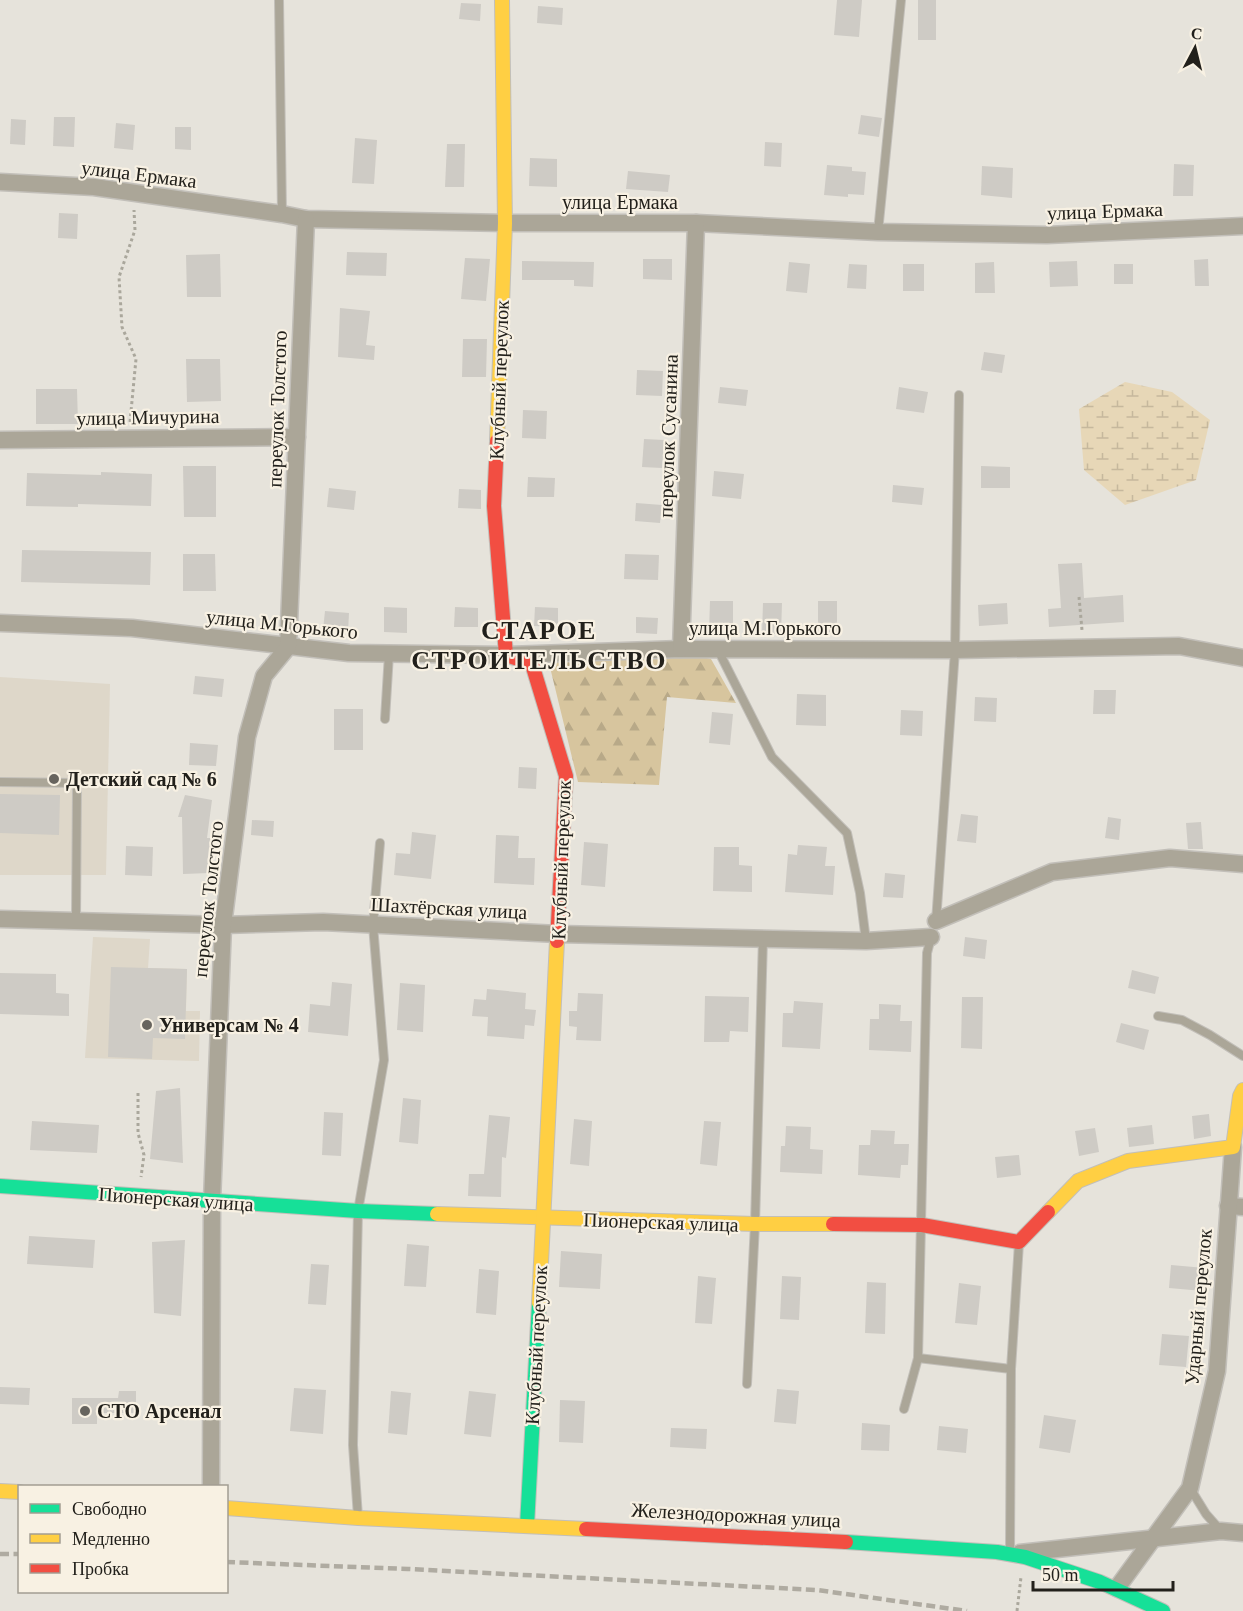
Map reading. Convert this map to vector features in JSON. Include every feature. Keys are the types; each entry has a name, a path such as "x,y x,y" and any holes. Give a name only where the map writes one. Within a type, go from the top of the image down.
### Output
{"street":[{"name":"Клубный переулок","path":"502,0 505,223 494,506 506,655 532,664 566,776 526,1526"},
{"name":"улица Ермака","path":"0,182 94,187 306,219 505,223 696,223 878,232 1047,235 1243,226"},
{"name":"переулок Толстого","path":"211,1485 212,1201 223,925 247,737 264,676 288,647 306,219"},
{"name":"переулок Сусанина","path":"681,649 696,223"},
{"name":"улица Мичурина","path":"0,440 297,437"},
{"name":"улица М.Горького","path":"0,622 132,628 349,653 506,655 681,649 955,650 1179,646 1243,658"},
{"path":"934,929 1052,872 1170,858 1243,864"},
{"name":"Шахтёрская улица","path":"0,919 223,925 323,922 558,934 763,939 866,940 934,929"},
{"path":"1019,1242 1078,1181 1128,1161 1233,1147 1240,1096 1243,1090"},
{"name":"Ударный переулок","path":"1117,1588 1190,1488 1217,1371 1235,1206 1233,1147"},
{"name":"Пионерская улица","path":"0,1186 358,1211 542,1219 922,1225 1019,1242"},
{"path":"0,1491 18,1492"},
{"name":"Железнодорожная улица","path":"228,1508 358,1518 893,1544 1017,1556 1221,1531 1243,1533"},
{"path":"1017,1556 1117,1588 1163,1611"}],"lane":[{"path":"279,0 282,214"},
{"path":"878,232 901,0"},
{"path":"904,1409 918,1358 927,953 934,929 955,650 959,395"},
{"path":"718,650 772,757 847,833 860,893 866,940"},
{"path":"385,719 389,654"},
{"path":"0,782 77,783 76,921"},
{"path":"358,1518 353,1445 358,1211 384,1060 373,925 380,843"},
{"path":"747,1384 755,1224 763,939"},
{"path":"1158,1016 1182,1020 1243,1056"},
{"path":"1017,1556 1011,1369 1019,1242"},
{"path":"918,1358 1011,1369"},
{"path":"1190,1488 1206,1514 1221,1531"}],"path":[{"path":"129,438 136,359 122,327 119,277 135,230 133,193"},
{"path":"1079,597 1084,647"},
{"path":"138,1093 138,1133 144,1155 138,1196"},
{"path":"1017,1556 1017,1611"}],"shaded area":[{"name":"Детский сад № 6","path":"0,677 110,684 106,875 0,875"},
{"path":"93,937 150,939 148,968 187,969 186,1011 200,1011 199,1061 85,1058"}],"green space":[{"path":"1125,382 1172,392 1210,420 1196,480 1125,505 1084,470 1079,409"},
{"path":"686,653 711,659 736,703 667,697 659,785 578,782 548,659"}],"building":[{"path":"837,0 862,0 859,37 834,35"},
{"path":"918,0 936,0 936,40 918,40"},
{"path":"461,3 481,4 480,21 459,19"},
{"path":"538,6 563,8 562,25 537,23"},
{"path":"861,115 882,118 879,137 858,134"},
{"path":"54,117 75,117 74,147 53,146"},
{"path":"11,119 26,120 25,145 10,144"},
{"path":"116,123 135,125 133,150 114,148"},
{"path":"175,127 191,127 191,150 175,149"},
{"path":"355,138 377,140 374,184 352,183"},
{"path":"765,142 782,143 781,167 764,166"},
{"path":"447,144 465,144 464,187 445,187"},
{"path":"530,158 557,159 557,187 529,186"},
{"path":"1174,164 1194,165 1193,196 1173,196"},
{"path":"827,165 852,167 852,171 866,172 864,195 848,194 848,197 824,195"},
{"path":"982,166 1013,168 1012,198 981,195"},
{"path":"628,171 670,175 668,192 626,189"},
{"path":"59,213 78,214 77,239 58,238"},
{"path":"347,252 387,253 386,276 346,275"},
{"path":"220,254 221,297 187,297 186,255"},
{"path":"465,258 490,259 486,301 461,299"},
{"path":"643,259 672,259 672,280 643,279"},
{"path":"1208,259 1209,286 1195,286 1194,260"},
{"path":"522,261 594,262 593,287 574,286 574,280 522,280"},
{"path":"1077,261 1078,286 1050,287 1049,262"},
{"path":"789,262 810,264 807,293 786,291"},
{"path":"994,262 995,293 975,293 975,263"},
{"path":"849,264 867,265 866,289 847,288"},
{"path":"903,264 924,264 924,291 903,291"},
{"path":"1114,264 1133,264 1133,284 1114,284"},
{"path":"340,308 370,311 366,345 375,346 374,360 338,357"},
{"path":"463,339 487,339 486,377 462,377"},
{"path":"984,352 1005,355 1002,373 981,370"},
{"path":"186,359 220,359 221,401 187,402"},
{"path":"637,370 663,371 662,396 636,395"},
{"path":"720,387 748,390 746,406 718,403"},
{"path":"899,387 928,392 924,413 896,409"},
{"path":"36,389 77,389 78,424 36,424"},
{"path":"523,410 547,411 546,439 522,438"},
{"path":"644,439 664,440 662,468 642,467"},
{"path":"183,466 216,466 216,517 184,517"},
{"path":"981,466 1010,467 1010,488 981,488"},
{"path":"714,471 744,474 741,499 712,496"},
{"path":"101,472 152,474 151,506 78,504 78,507 26,506 27,473 101,475"},
{"path":"528,477 555,478 554,497 527,497"},
{"path":"893,485 924,488 922,505 892,502"},
{"path":"329,488 356,491 354,510 327,507"},
{"path":"459,489 481,490 481,509 458,508"},
{"path":"636,503 662,505 660,523 635,521"},
{"path":"22,550 151,552 150,585 21,582"},
{"path":"183,554 215,554 216,591 183,591"},
{"path":"625,554 659,555 658,580 624,579"},
{"path":"1082,563 1084,598 1123,595 1124,622 1049,627 1048,609 1061,608 1058,564"},
{"path":"710,601 733,601 733,633 709,632"},
{"path":"818,601 837,601 837,632 818,632"},
{"path":"763,603 782,603 781,634 762,634"},
{"path":"1007,603 1008,624 979,626 978,605"},
{"path":"384,607 407,608 407,633 384,632"},
{"path":"455,607 478,608 478,627 454,627"},
{"path":"535,607 558,608 558,627 534,626"},
{"path":"325,611 349,613 348,632 323,630"},
{"path":"636,617 658,618 657,634 636,633"},
{"path":"195,676 224,679 222,697 193,694"},
{"path":"1094,690 1116,690 1115,714 1093,714"},
{"path":"797,694 826,695 826,726 796,725"},
{"path":"975,697 997,698 996,722 974,721"},
{"path":"334,709 363,709 363,750 334,750"},
{"path":"901,710 923,711 922,736 900,735"},
{"path":"712,712 733,714 730,745 709,743"},
{"path":"190,743 218,745 216,766 189,765"},
{"path":"519,767 537,768 536,789 518,788"},
{"path":"0,794 60,795 59,835 0,833"},
{"path":"185,795 212,800 207,838 211,838 210,873 183,874 182,817 178,817"},
{"path":"961,814 978,816 976,843 957,841"},
{"path":"1108,817 1121,819 1119,840 1105,838"},
{"path":"252,820 274,821 273,837 251,835"},
{"path":"1201,822 1203,849 1188,849 1186,823"},
{"path":"412,832 436,835 431,879 394,875 396,853 410,854"},
{"path":"496,835 519,836 518,858 535,858 534,885 494,883"},
{"path":"584,842 608,844 605,887 581,885"},
{"path":"798,845 827,847 825,866 835,866 833,895 785,892 788,854 797,855"},
{"path":"126,846 153,847 152,876 125,875"},
{"path":"714,847 739,847 739,865 752,866 752,892 713,891"},
{"path":"885,873 905,875 903,898 883,897"},
{"path":"965,937 987,940 985,959 963,956"},
{"name":"Универсам № 4","path":"111,967 187,969 185,1039 153,1038 152,1059 108,1057"},
{"path":"1132,970 1159,977 1155,994 1128,988"},
{"path":"0,973 56,974 56,993 69,994 69,1016 0,1014"},
{"path":"332,982 352,984 348,1036 308,1032 310,1004 330,1006"},
{"path":"400,983 425,985 423,1032 397,1030"},
{"path":"487,989 526,993 525,1009 536,1010 534,1026 525,1025 524,1039 487,1036 488,1017 472,1016 474,999 486,1000"},
{"path":"578,993 603,994 601,1041 576,1040 577,1027 569,1026 569,1011 577,1011"},
{"path":"705,996 749,997 748,1032 730,1031 729,1042 704,1042"},
{"path":"962,997 983,997 982,1049 961,1048"},
{"path":"794,1001 823,1003 820,1049 782,1047 783,1013 793,1013"},
{"path":"879,1004 901,1005 900,1021 912,1021 911,1052 869,1050 870,1019 879,1019"},
{"path":"1121,1023 1149,1030 1144,1050 1116,1042"},
{"path":"180,1088 183,1163 150,1159 156,1091"},
{"path":"403,1098 421,1100 418,1144 399,1142"},
{"path":"324,1112 343,1113 341,1156 322,1155"},
{"path":"1209,1114 1211,1136 1194,1139 1192,1116"},
{"path":"489,1115 510,1117 506,1158 502,1157 501,1197 468,1196 469,1174 484,1174"},
{"path":"574,1119 592,1121 589,1166 570,1164"},
{"path":"32,1121 99,1125 97,1153 30,1150"},
{"path":"704,1121 721,1122 717,1166 700,1164"},
{"path":"1152,1125 1154,1144 1129,1147 1127,1128"},
{"path":"786,1126 811,1127 810,1149 823,1150 822,1174 780,1172 781,1146 785,1146"},
{"path":"1095,1128 1099,1152 1079,1156 1075,1131"},
{"path":"871,1130 895,1131 894,1144 909,1144 908,1165 901,1165 900,1178 858,1175 859,1145 870,1145"},
{"path":"1019,1155 1021,1175 997,1178 995,1157"},
{"path":"29,1236 95,1240 93,1268 27,1264"},
{"path":"185,1240 181,1316 154,1313 152,1242"},
{"path":"407,1244 429,1246 426,1287 404,1286"},
{"path":"561,1251 602,1254 600,1289 559,1287"},
{"path":"311,1264 329,1265 326,1305 308,1304"},
{"path":"1171,1265 1205,1268 1203,1291 1169,1288"},
{"path":"479,1269 499,1271 496,1315 476,1313"},
{"path":"698,1276 716,1278 712,1324 695,1323"},
{"path":"782,1276 801,1277 799,1320 780,1319"},
{"path":"867,1282 886,1283 885,1334 865,1333"},
{"path":"959,1283 981,1286 977,1325 955,1323"},
{"path":"1162,1334 1189,1336 1186,1367 1159,1365"},
{"path":"0,1387 30,1388 29,1405 0,1404"},
{"path":"294,1388 326,1390 323,1434 290,1431"},
{"path":"777,1389 799,1391 796,1424 774,1422"},
{"path":"119,1391 136,1391 136,1413 97,1413 97,1424 72,1424 72,1398 118,1398"},
{"path":"391,1391 411,1393 407,1435 388,1433"},
{"path":"469,1391 496,1394 491,1437 464,1434"},
{"path":"560,1400 585,1401 583,1443 559,1442"},
{"path":"1044,1415 1076,1420 1070,1453 1039,1448"},
{"path":"862,1423 890,1425 889,1451 861,1450"},
{"path":"939,1426 968,1429 966,1453 937,1450"},
{"path":"671,1428 707,1429 706,1449 670,1447"}],"railway":[{"path":"0,1554 18,1554"},
{"path":"228,1562 817,1590 967,1611"}],"traffic: fast":[{"path":"0,1186 358,1211 437,1214"},
{"path":"527,1526 539,1303"},
{"path":"846,1542 997,1552 1025,1557 1100,1582 1163,1611"}],"traffic: slow":[{"path":"497,441 505,223 502,0"},
{"path":"539,1303 557,941"},
{"path":"1048,1212 1078,1181 1128,1161 1233,1147 1240,1096 1243,1090"},
{"path":"437,1214 755,1224 833,1224"},
{"path":"0,1491 18,1492"},
{"path":"228,1508 358,1518 586,1529"}],"traffic: jam":[{"path":"497,441 494,506 506,655 532,664 566,776 557,941"},
{"path":"833,1224 922,1225 1019,1242 1048,1212"},
{"path":"586,1529 846,1542"}],"place":[{"name":"Детский сад № 6","path":"54,779"},
{"name":"Универсам № 4","path":"147,1025"},
{"name":"СТО Арсенал","path":"85,1411"}],"district":[{"name":"СТАРОЕ СТРОИТЕЛЬСТВО","path":"539,645"}]}
